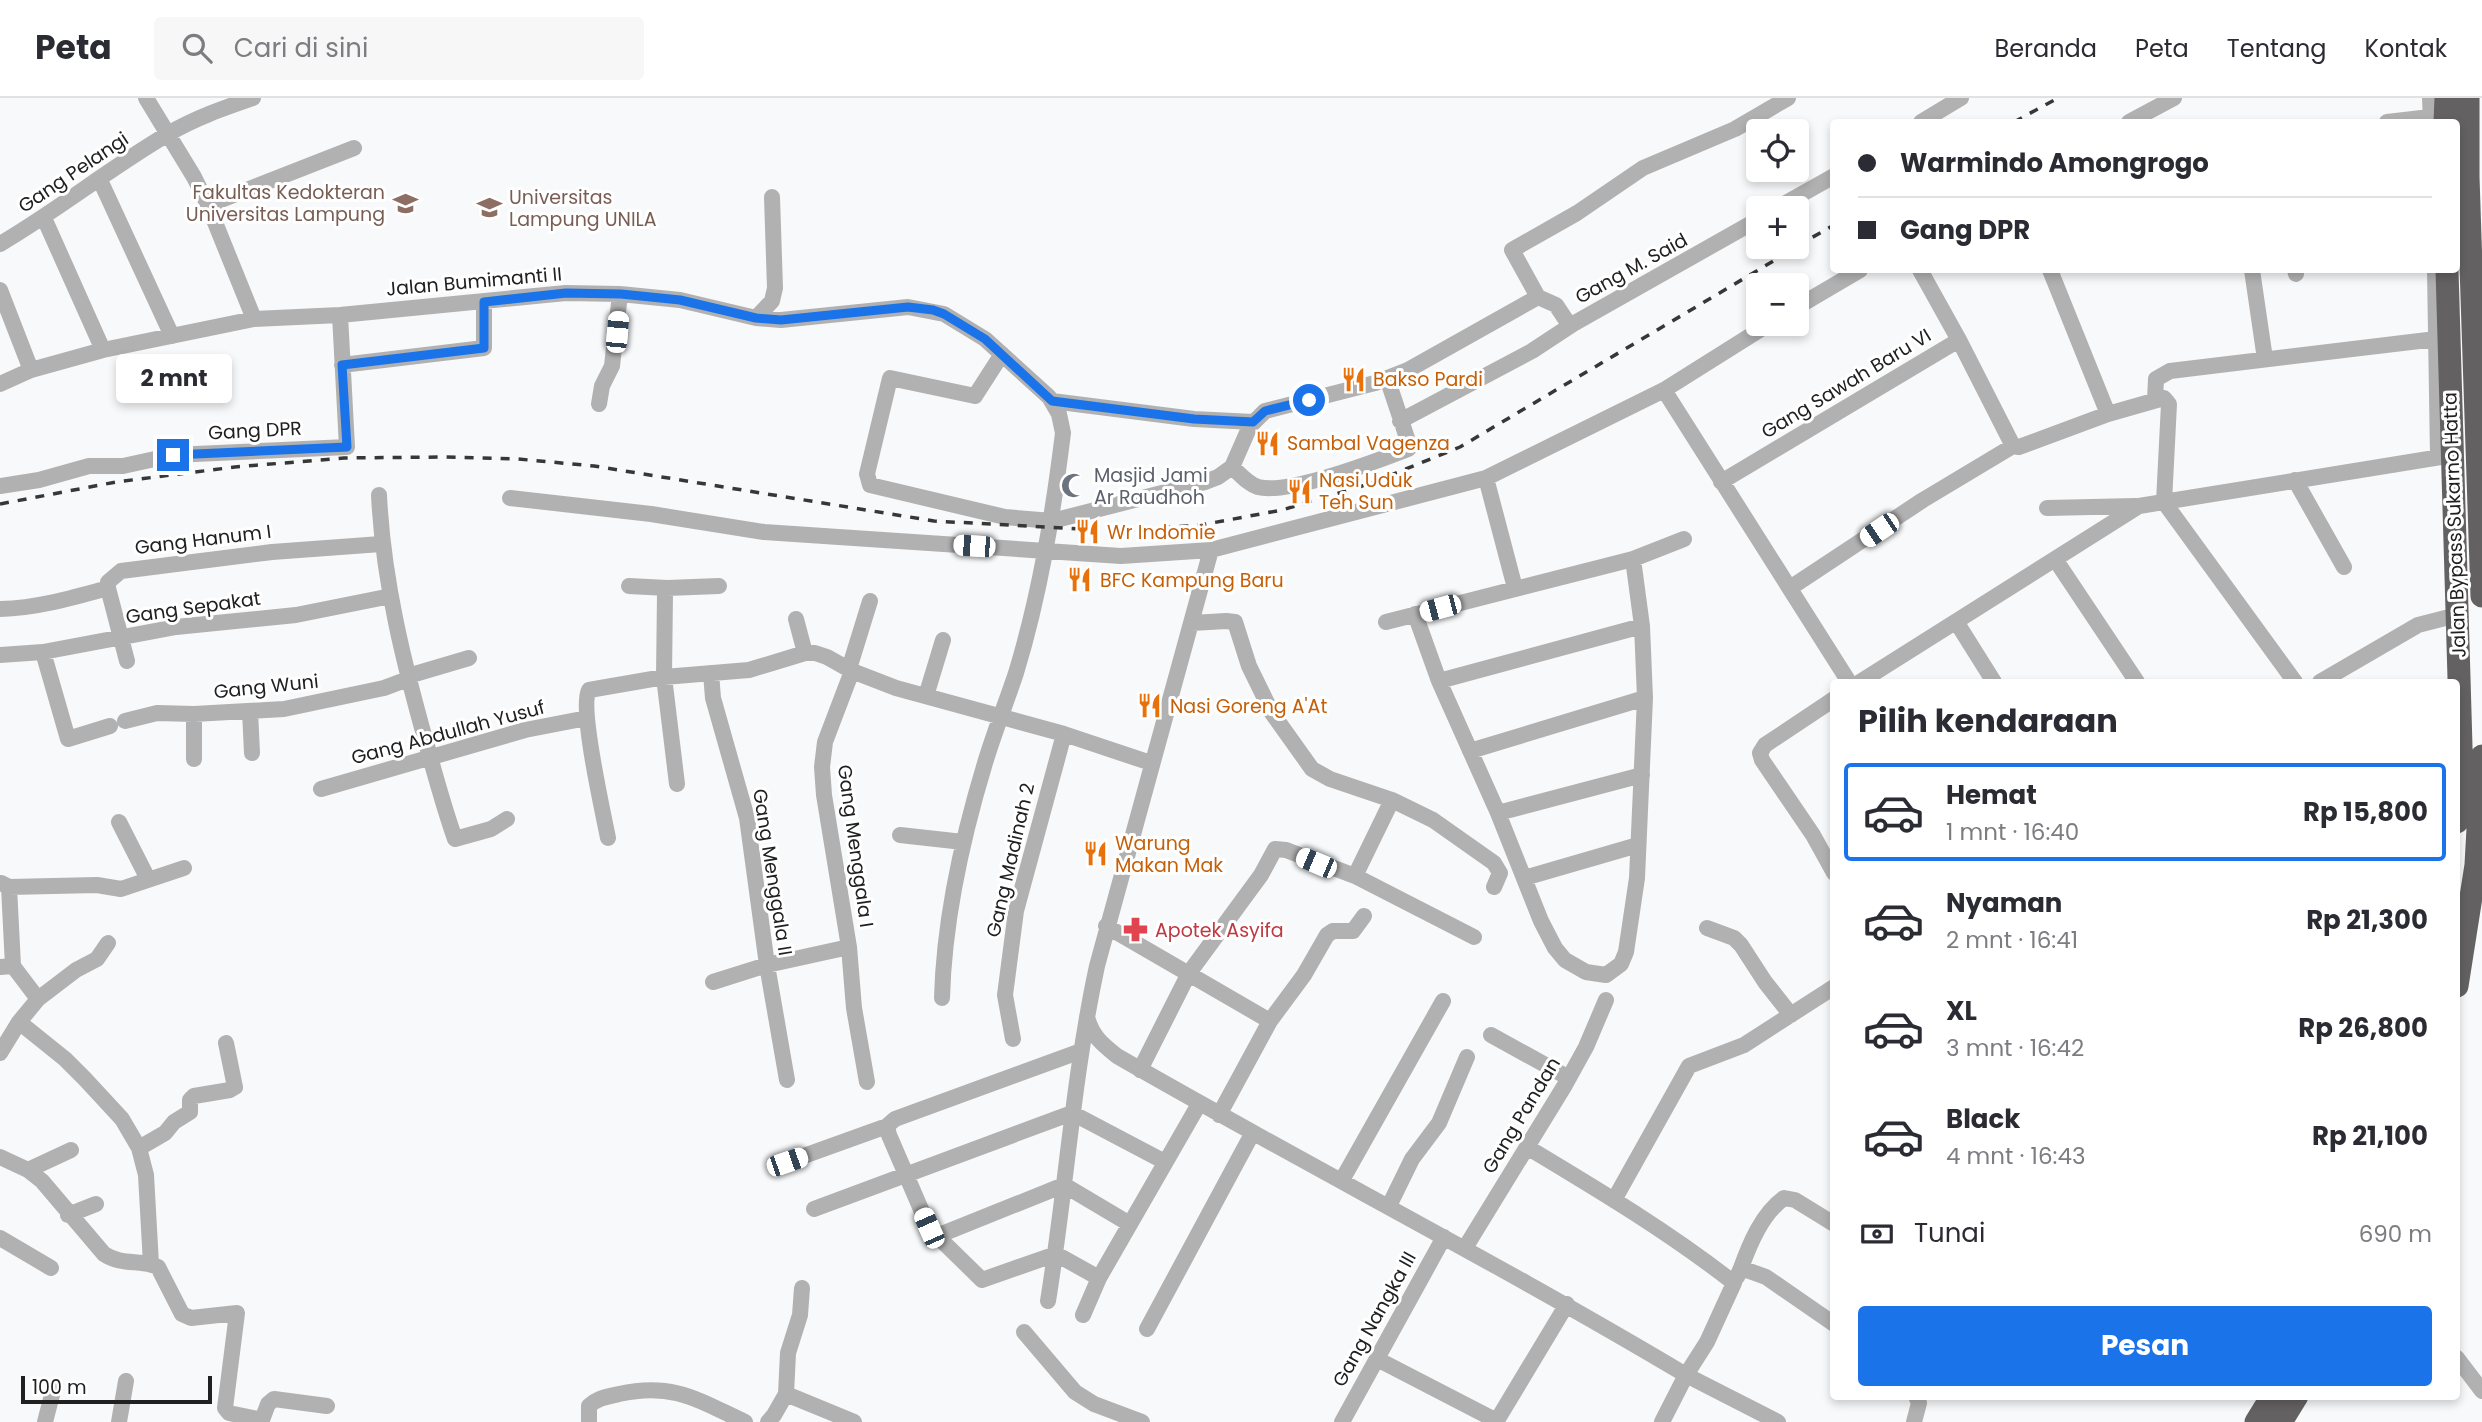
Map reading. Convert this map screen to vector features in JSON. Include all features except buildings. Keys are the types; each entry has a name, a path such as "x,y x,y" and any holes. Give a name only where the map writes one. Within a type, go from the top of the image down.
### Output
{"highway":[{"path":"2437,119 2446,98"},
{"name":"Jalan Bypass Sukarno Hatta","path":"2468,98 2468,177 2480,451 2482,596"},
{"name":"Jalan Bypass Sukarno Hatta","path":"2447,273 2445,455 2459,679"},
{"name":"Jalan Bypass Sukarno Hatta","path":"2460,714 2460,797"},
{"path":"2460,947 2464,895 2479,865 2482,755"},
{"path":"2256,1422 2270,1400"},
{"path":"2281,1422 2295,1400"}],"street":[{"path":"146,98 208,205 254,319"},
{"name":"Gang Pelangi","path":"0,244 44,218 168,134 212,112 253,98"},
{"name":"Gang M. Said","path":"1746,226 1573,324 1568,323 1556,305 1538,297 1512,250 1577,213 1643,168 1735,130 1788,98"},
{"path":"1926,119 1961,98"},
{"path":"2142,119 2159,115 2174,98"},
{"path":"2430,98 2435,119"},
{"path":"208,205 354,148"},
{"path":"1798,196 1830,178"},
{"path":"100,180 172,336"},
{"path":"756,318 772,301 775,288 772,197"},
{"path":"44,218 103,350"},
{"path":"1809,300 1855,273"},
{"name":"Gang Sawah Baru VI","path":"1721,482 1959,340 1922,273"},
{"path":"2051,273 2108,414"},
{"path":"2252,273 2265,359"},
{"path":"2047,508 2139,506 2445,455 2436,339 2435,273"},
{"name":"Jalan Bumimanti II","path":"0,384 31,370 103,350 254,319 340,314 566,293 621,294 680,300 756,318 781,320 908,307 933,310 958,321 985,339 1052,401"},
{"path":"599,404 602,386 612,366 621,294"},
{"path":"1002,354 975,396 890,378 867,482 877,488 973,510 1026,520 1052,521 1205,482 1232,467 1253,422 1265,411 1375,383 1408,370 1538,297"},
{"path":"2,299 31,370"},
{"path":"340,314 342,365 484,348 484,302"},
{"path":"1399,421 1532,351 1573,324"},
{"path":"510,498 651,514 764,531 1121,556 1211,550 1486,478 1664,390 1750,336"},
{"path":"2155,400 2156,379 2170,371 2436,339"},
{"path":"1959,340 2012,446"},
{"name":"Gang DPR","path":"0,486 39,480 89,466 123,466 173,455 347,447 342,365"},
{"path":"1232,467 1254,486 1282,487 1345,472 1408,449 1410,447 1399,421 1387,378"},
{"path":"1664,390 1847,679"},
{"path":"1790,588 1923,500 2012,446 2019,447 2108,414 2164,398 2169,404 2164,502 2292,679"},
{"path":"1052,401 1194,419 1253,422"},
{"path":"942,998 943,961 962,842 985,762 1016,671 1047,551 1063,433 1063,424 1052,401"},
{"path":"1486,478 1515,588"},
{"path":"2295,480 2344,567"},
{"path":"379,495 381,544 408,678 442,802 455,839 491,829 507,819"},
{"path":"1865,679 2139,506"},
{"path":"1386,622 1633,559 1684,539"},
{"name":"Gang Hanum I","path":"0,609 66,600 108,588 108,582 121,571 272,552 381,544"},
{"path":"1048,1301 1086,1014 1106,926 1211,550"},
{"path":"1415,614 1439,681 1555,948 1565,960 1586,972 1606,975 1620,964 1626,952 1637,878 1644,698 1643,626 1633,559"},
{"path":"2055,559 2135,679"},
{"path":"629,586 667,589 719,586"},
{"path":"108,588 127,661"},
{"path":"667,589 663,600 664,677 677,784"},
{"name":"Gang Sepakat","path":"0,655 43,652 176,627 296,615 391,596"},
{"name":"Gang Menggala I","path":"867,1082 854,1008 849,947 824,795 822,767 825,742 870,601"},
{"path":"2325,679 2418,625 2457,615"},
{"path":"796,619 805,653"},
{"path":"1192,623 1236,622 1249,666 1272,713 1312,769 1330,779 1392,800 1433,820 1494,863 1500,873 1494,887"},
{"path":"1957,623 1992,679"},
{"path":"1439,681 1643,626"},
{"path":"926,696 943,640"},
{"name":"Gang Wuni","path":"43,652 68,739 157,713 194,714 284,709 335,699 384,688 469,658"},
{"path":"608,838 587,718 586,693 589,690 664,677 748,670 805,653 827,657 850,670 896,688 1064,734 1152,763"},
{"name":"Gang Menggala II","path":"710,673 713,698 747,818 767,965 787,1080"},
{"path":"1470,751 1644,698"},
{"path":"1830,702 1765,745 1760,753 1830,866"},
{"path":"250,711 252,753"},
{"path":"194,714 194,759"},
{"name":"Gang Abdullah Yusuf","path":"321,789 525,730 587,718"},
{"name":"Gang Madinah 2","path":"1013,1039 1005,995 1016,911 1064,734"},
{"path":"1498,813 1642,775"},
{"path":"1355,876 1392,800"},
{"path":"119,822 148,879"},
{"path":"900,835 962,842"},
{"path":"1524,878 1639,845"},
{"path":"1140,1069 1189,974 1261,875 1275,849 1286,850 1355,876 1474,937"},
{"path":"38,999 7,967 5,885 97,885 121,889 184,868"},
{"path":"1219,1115 1270,1021 1304,975 1326,935 1333,931 1353,931 1364,916"},
{"path":"1106,926 1270,1021"},
{"path":"1707,928 1734,938 1741,945 1791,1015"},
{"path":"0,1053 19,1022 38,999 76,970 97,959 108,943"},
{"path":"713,982 767,965 849,947"},
{"path":"1614,1200 1689,1066 1744,1045 1830,990"},
{"name":"Gang Pandan","path":"1465,1248 1569,1078 1606,1000"},
{"path":"1342,1180 1443,1001"},
{"path":"1086,1014 1098,1041 1117,1056 1252,1134 1342,1180 1567,1304 1686,1375 1778,1422"},
{"path":"19,1022 85,1079 122,1119 139,1148 146,1175 151,1264"},
{"path":"1491,1035 1569,1078"},
{"path":"139,1148 165,1133 174,1122 190,1112 190,1100 194,1096 234,1087 226,1043"},
{"path":"787,1162 887,1126 895,1119 1082,1051"},
{"path":"1389,1206 1412,1159 1439,1123 1466,1057"},
{"path":"1083,1315 1128,1223 1199,1104"},
{"path":"814,1209 1072,1113 1165,1163"},
{"path":"887,1126 929,1228 982,1280 1056,1254 1099,1278"},
{"path":"1147,1329 1252,1134"},
{"path":"1527,1147 1704,1259 1738,1275 1766,1277 1830,1321"},
{"path":"28,1170 71,1150"},
{"path":"0,1157 28,1170 42,1181 68,1214 111,1259 131,1264 151,1264 161,1271 182,1314 191,1318 237,1313 225,1408 229,1413 262,1421 268,1404 274,1399 327,1406"},
{"path":"1064,1185 1128,1223"},
{"path":"937,1236 1064,1185"},
{"path":"1662,1422 1722,1312 1749,1244 1770,1212 1784,1198 1795,1200 1830,1222"},
{"path":"68,1214 96,1204"},
{"name":"Gang Nangka III","path":"1342,1422 1444,1237"},
{"path":"0,1238 51,1268"},
{"path":"768,1422 786,1394 788,1353 800,1315 802,1288"},
{"path":"1377,1359 1497,1421 1567,1304"},
{"path":"1024,1332 1075,1392 1094,1404 1142,1422"},
{"path":"2460,1362 2482,1391"},
{"path":"119,1422 126,1381"},
{"path":"589,1422 589,1406 594,1400 627,1392 654,1390 684,1393 745,1422"},
{"path":"45,1422 52,1391"},
{"path":"786,1394 854,1422"},
{"path":"1914,1422 1918,1400"}],"railway":[{"path":"2020,119 2058,98"},
{"path":"1809,239 1830,227"},
{"path":"0,504 116,482 235,467 344,458 442,457 518,459 594,466 934,521 1118,531 1201,525 1282,510 1369,484 1460,447 1777,259"}],"place":[{"name":"Fakultas Kedokteran Universitas Lampung","path":"405,203"},
{"name":"Universitas Lampung UNILA","path":"489,208"},
{"name":"Bakso Pardi","path":"1353,379"},
{"name":"Sambal Vagenza","path":"1267,443"},
{"name":"Masjid Jami Ar Raudhoh","path":"1074,486"},
{"name":"Nasi Uduk Teh Sun","path":"1299,491"},
{"name":"Wr Indomie","path":"1087,532"},
{"name":"BFC Kampung Baru","path":"1080,580"},
{"name":"Nasi Goreng A'At","path":"1150,706"},
{"name":"Warung Makan Mak","path":"1095,854"},
{"name":"Apotek Asyifa","path":"1135,930"}],"route":[{"path":"173,455 347,447 342,365 484,348 484,302 566,293 621,294 680,300 756,318 781,320 908,307 933,310 958,321 985,339 1052,401 1144,414 1253,422 1265,411 1309,400"}]}
